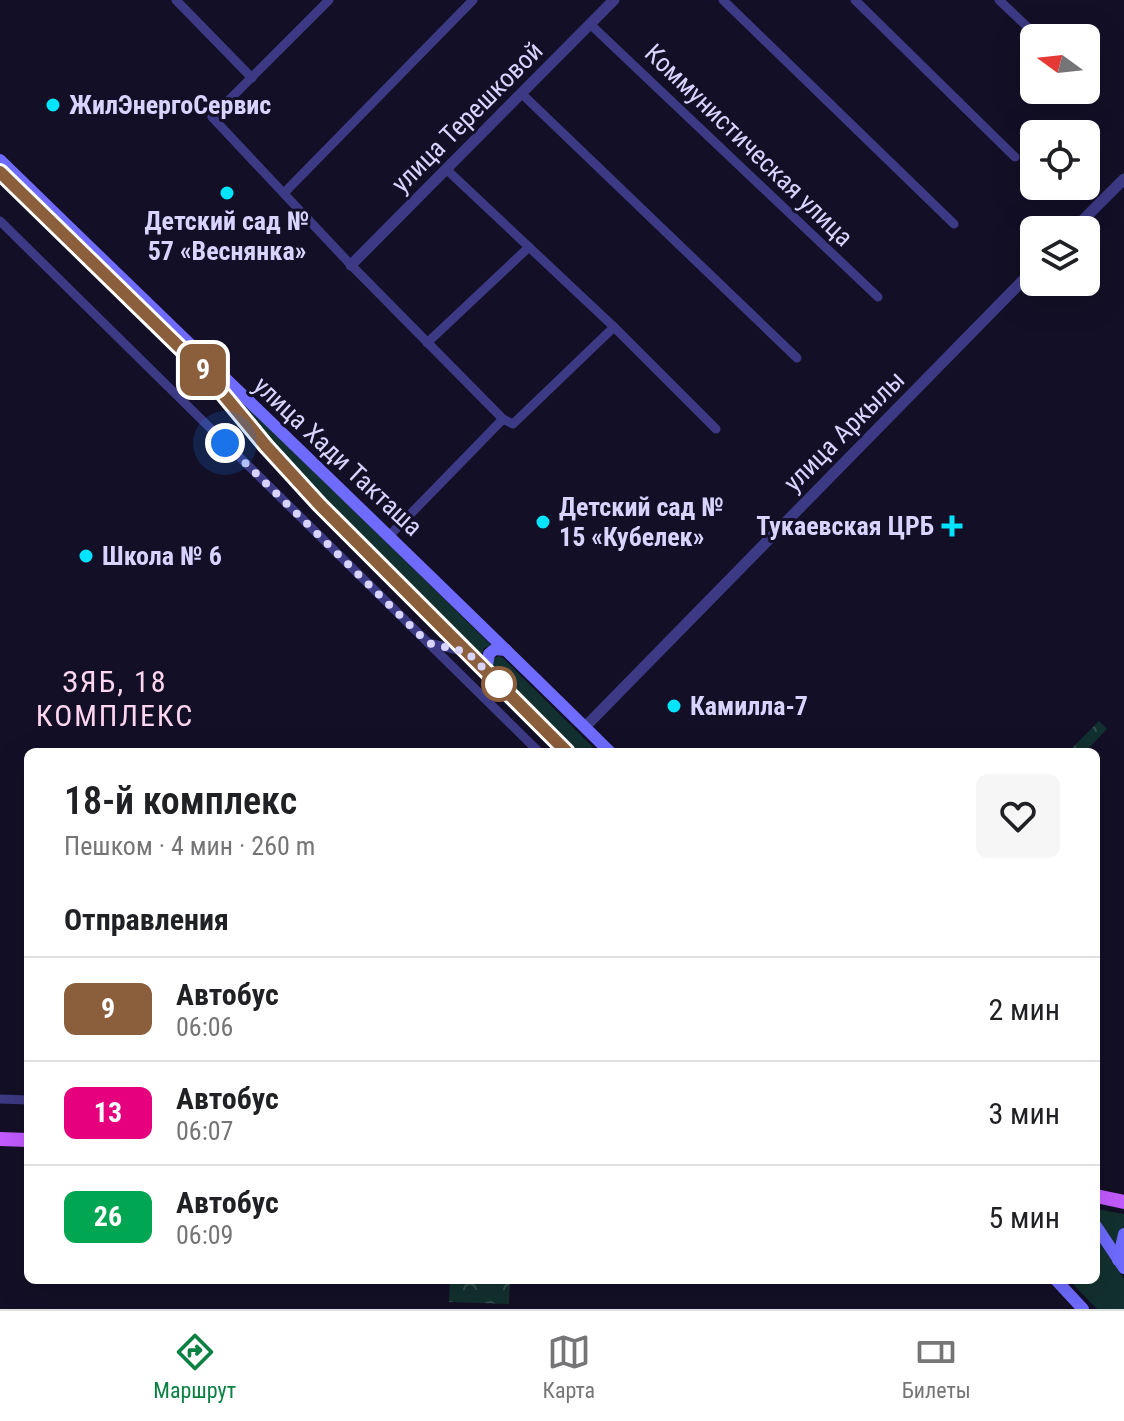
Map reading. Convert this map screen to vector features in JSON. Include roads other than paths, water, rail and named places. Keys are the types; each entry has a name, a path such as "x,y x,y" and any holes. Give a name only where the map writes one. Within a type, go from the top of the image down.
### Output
{"main road":[{"name":"улица Хади Такташа","path":"0,160 226,381 390,535 606,748"},
{"name":"улица Хади Такташа","path":"0,172 204,371 311,495 563,748"},
{"path":"486,671 489,654 495,649 506,650"},
{"path":"0,1139 24,1140"},
{"path":"1100,1197 1124,1202"},
{"path":"1100,1232 1121,1264"},
{"path":"1121,1264 1124,1234"},
{"path":"1060,1284 1083,1309"}],"street":[{"path":"329,0 212,117 351,265 508,422"},
{"path":"285,192 473,0"},
{"name":"улица Терешковой","path":"351,265 614,0"},
{"path":"723,0 954,224"},
{"path":"855,0 1015,157"},
{"path":"999,0 1024,24"},
{"path":"182,2 252,78"},
{"name":"Коммунистическая улица","path":"590,24 878,297"},
{"path":"521,93 797,358"},
{"path":"446,169 614,327 716,429"},
{"path":"1087,216 1124,179"},
{"path":"0,221 535,748"},
{"path":"427,343 529,247"},
{"name":"улица Аркылы","path":"585,727 1020,283"},
{"path":"390,535 508,422 614,327"},
{"path":"428,643 467,652"},
{"path":"0,1099 24,1100"}],"place":[{"name":"ЖилЭнергоСервис","path":"53,105"},
{"name":"Детский сад № 57 «Веснянка»","path":"227,193"},
{"name":"Детский сад № 15 «Кубелек»","path":"543,522"},
{"name":"Тукаевская ЦРБ","path":"952,526"},
{"name":"Школа № 6","path":"86,556"},
{"name":"Камилла-7","path":"674,706"}],"district":[{"name":"ЗЯБ, 18 КОМПЛЕКС","path":"115,699"}]}
